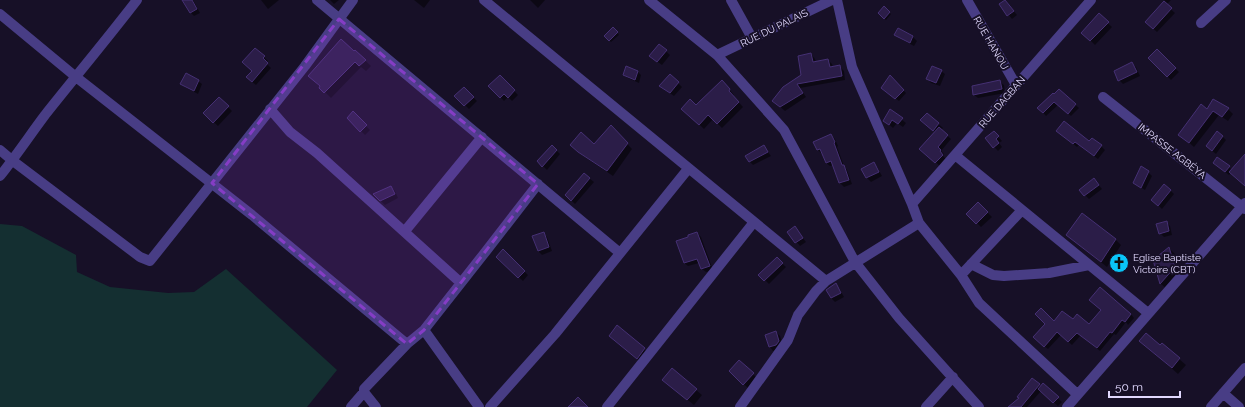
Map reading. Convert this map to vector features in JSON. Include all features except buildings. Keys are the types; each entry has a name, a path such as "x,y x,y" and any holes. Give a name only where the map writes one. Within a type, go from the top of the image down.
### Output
{"street":[{"path":"0,176 44,116 137,0"},
{"path":"317,0 620,253"},
{"path":"0,150 12,161 148,261 152,259 212,183 353,0"},
{"path":"484,0 826,281"},
{"path":"649,0 717,55 784,130 855,262 899,318 979,407"},
{"path":"731,0 752,38"},
{"name":"RUE DU PALAIS","path":"717,55 832,0"},
{"path":"837,0 852,68 919,223 979,302 1077,394"},
{"name":"RUE HANOU","path":"967,0 1016,85"},
{"path":"1201,23 1226,0"},
{"name":"RUE DAGBAN","path":"912,204 1089,1"},
{"path":"0,14 76,77 259,220 407,344"},
{"name":"IMPASSE AGBÉYA","path":"1103,97 1244,206"},
{"path":"270,109 290,132 317,153 462,283"},
{"path":"405,232 482,138"},
{"path":"955,155 1148,313"},
{"path":"490,407 555,334 688,169"},
{"path":"350,407 364,392 364,389 407,344 424,330 538,184"},
{"path":"1070,406 1077,394 1244,206"},
{"path":"960,275 1022,210"},
{"path":"607,407 754,222"},
{"path":"740,407 788,340 798,315 816,291 826,281 919,223"},
{"path":"971,264 993,275 1004,276 1049,273 1089,265"},
{"path":"424,330 479,407"},
{"path":"1211,407 1245,368"},
{"path":"926,407 953,377"},
{"path":"364,392 376,407"},
{"path":"1223,394 1239,407"}],"highlighted area":[{"path":"339,19 538,184 424,330 407,344 212,183"}],"green space":[{"path":"0,224 22,226 76,255 77,272 110,287 168,293 194,292 226,269 337,370 307,407 0,407"}],"place":[{"name":"Eglise Baptiste Victoire (CBT)","path":"1119,263"}]}
